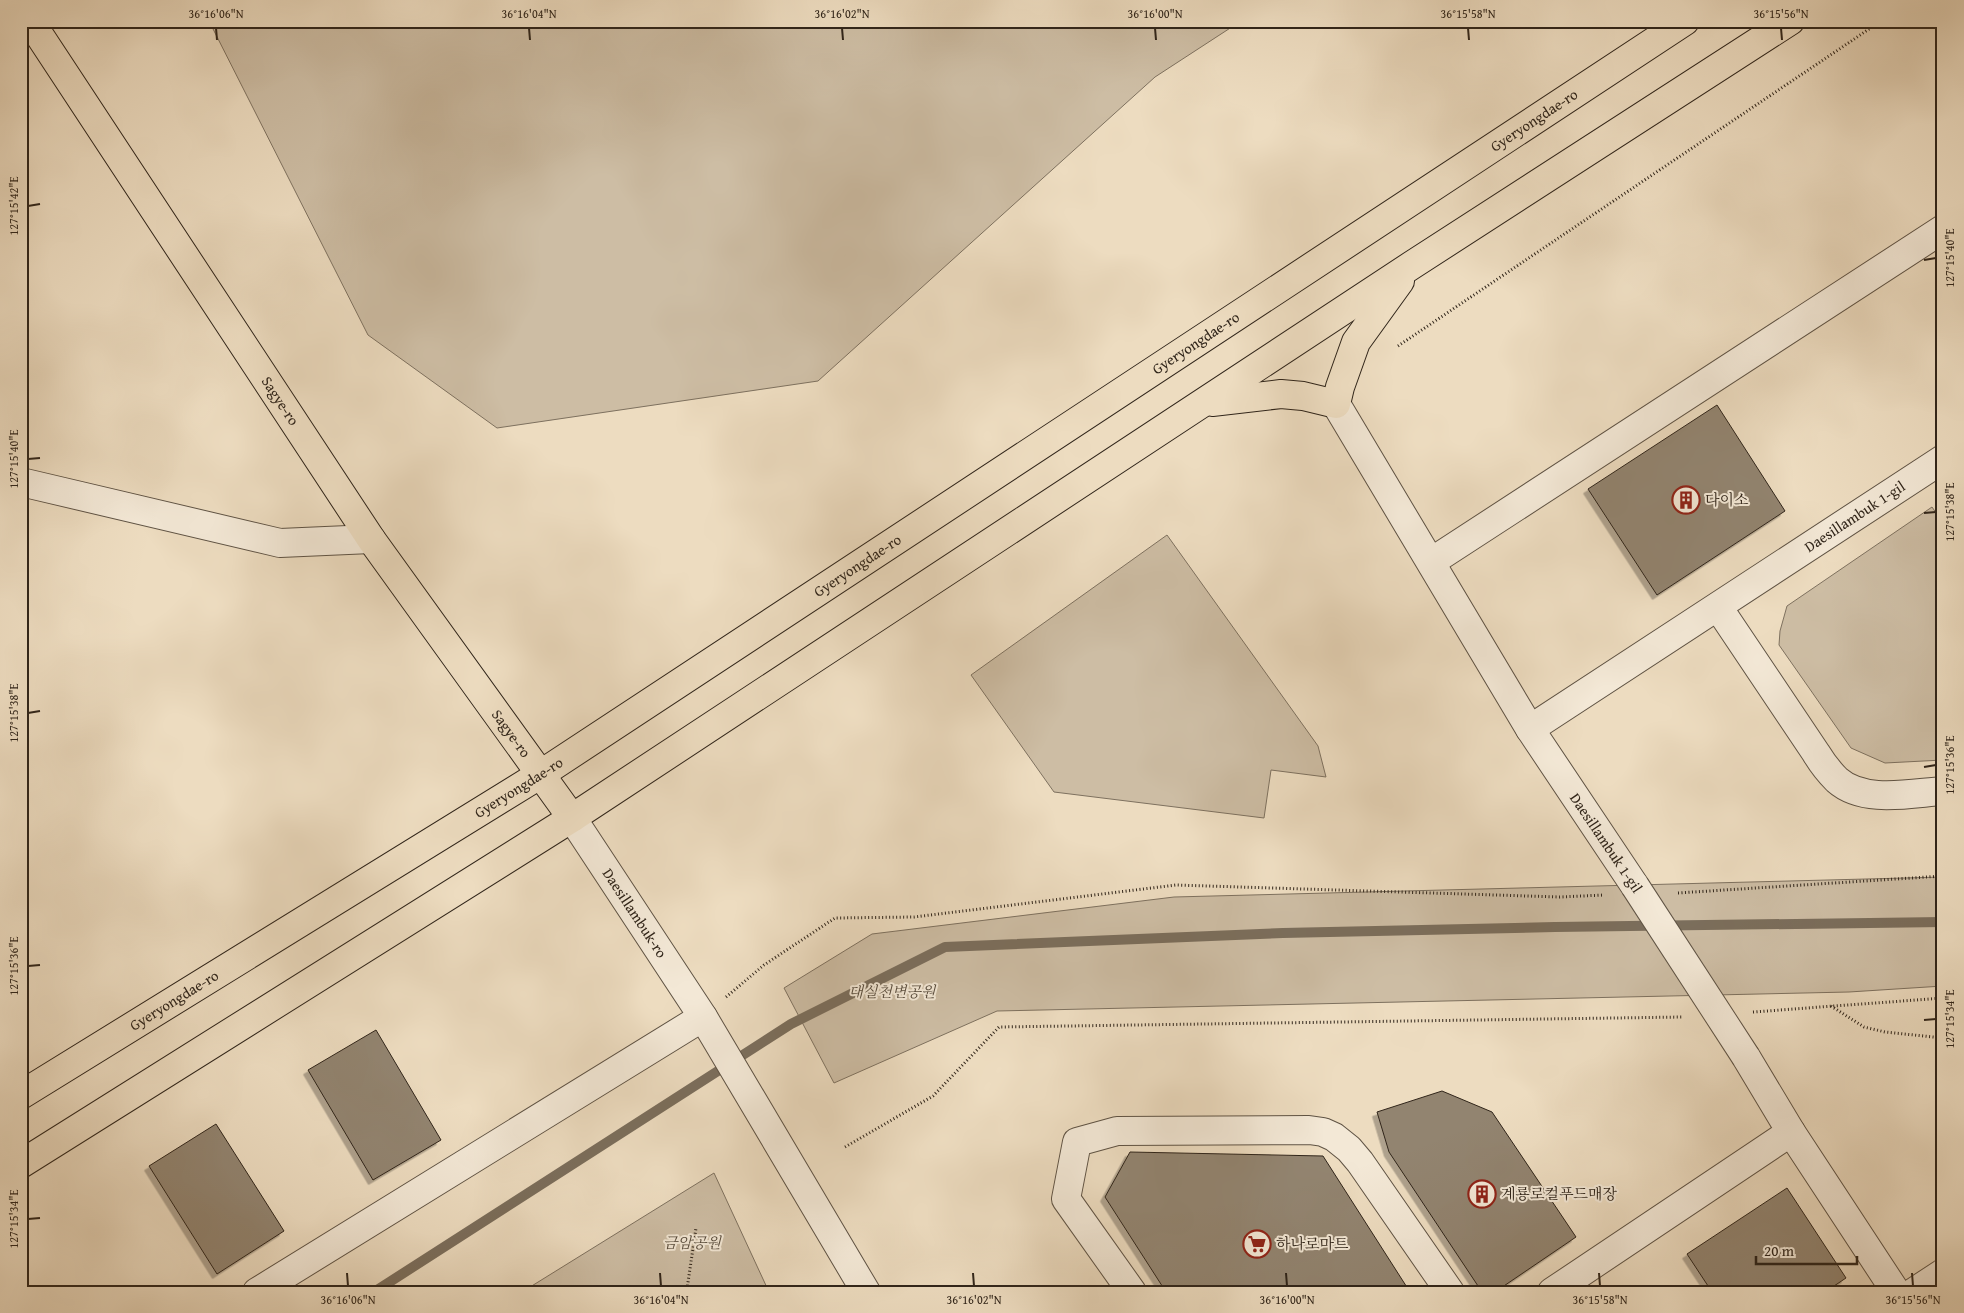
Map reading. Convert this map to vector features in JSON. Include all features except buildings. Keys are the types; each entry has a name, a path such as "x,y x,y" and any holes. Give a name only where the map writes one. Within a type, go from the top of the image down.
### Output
{"main road":[{"name":"Sagye-ro","path":"30,21 371,538 541,774"},
{"name":"Gyeryongdae-ro","path":"21,1095 541,774 1685,21"},
{"path":"21,1164 572,818 1412,265 1790,21"},
{"path":"1205,403 1280,394 1303,396 1336,404 1356,342 1412,265"},
{"name":"Daesillambuk-ro","path":"541,774 572,818"}],"street":[{"path":"1430,562 1943,229"},
{"path":"1336,404 1530,729"},
{"name":"Daesillambuk 1-gil","path":"1896,1292 1791,1132 1746,1057 1635,886 1530,729 1943,459"},
{"path":"21,482 280,543 371,538"},
{"path":"1718,607 1827,769 1839,782 1853,789 1871,794 1943,791"},
{"name":"Daesillambuk-ro","path":"572,818 703,1017 866,1292"},
{"path":"257,1292 703,1017"},
{"path":"1132,1292 1066,1199 1077,1142 1117,1131 1296,1130 1323,1132 1334,1137 1349,1149 1450,1292"},
{"path":"1552,1292 1791,1132"},
{"path":"1914,1292 1943,1273"}],"path":[{"path":"1398,346 1881,21"},
{"path":"1677,893 1943,876"},
{"path":"703,1017 764,965 835,918 914,917 1176,885 1560,897 1609,895"},
{"path":"1745,1012 1943,998"},
{"path":"1831,1006 1864,1027 1886,1032 1943,1038"},
{"path":"845,1147 933,1096 1000,1027 1659,1018 1688,1016"},
{"path":"685,1292 696,1228"}],"green space":[{"path":"209,21 1241,21 1155,77 818,381 497,428 368,335"},
{"path":"1932,507 1943,523 1943,760 1885,763 1851,748 1779,645 1780,631 1787,606"},
{"path":"1167,535 1318,746 1326,777 1271,770 1264,818 1054,792 971,675"},
{"name":"대실천변공원","path":"1943,877 1943,986 1849,992 997,1011 834,1083 784,988 872,934 1174,897"},
{"name":"금암공원","path":"714,1173 769,1292 522,1292"}],"waterway":[{"path":"374,1292 791,1024 945,947 1283,933 1943,922"}],"place":[{"name":"다이소","path":"1686,500"},
{"name":"계룡로컬푸드매장","path":"1482,1194"},
{"name":"하나로마트","path":"1257,1244"}]}
